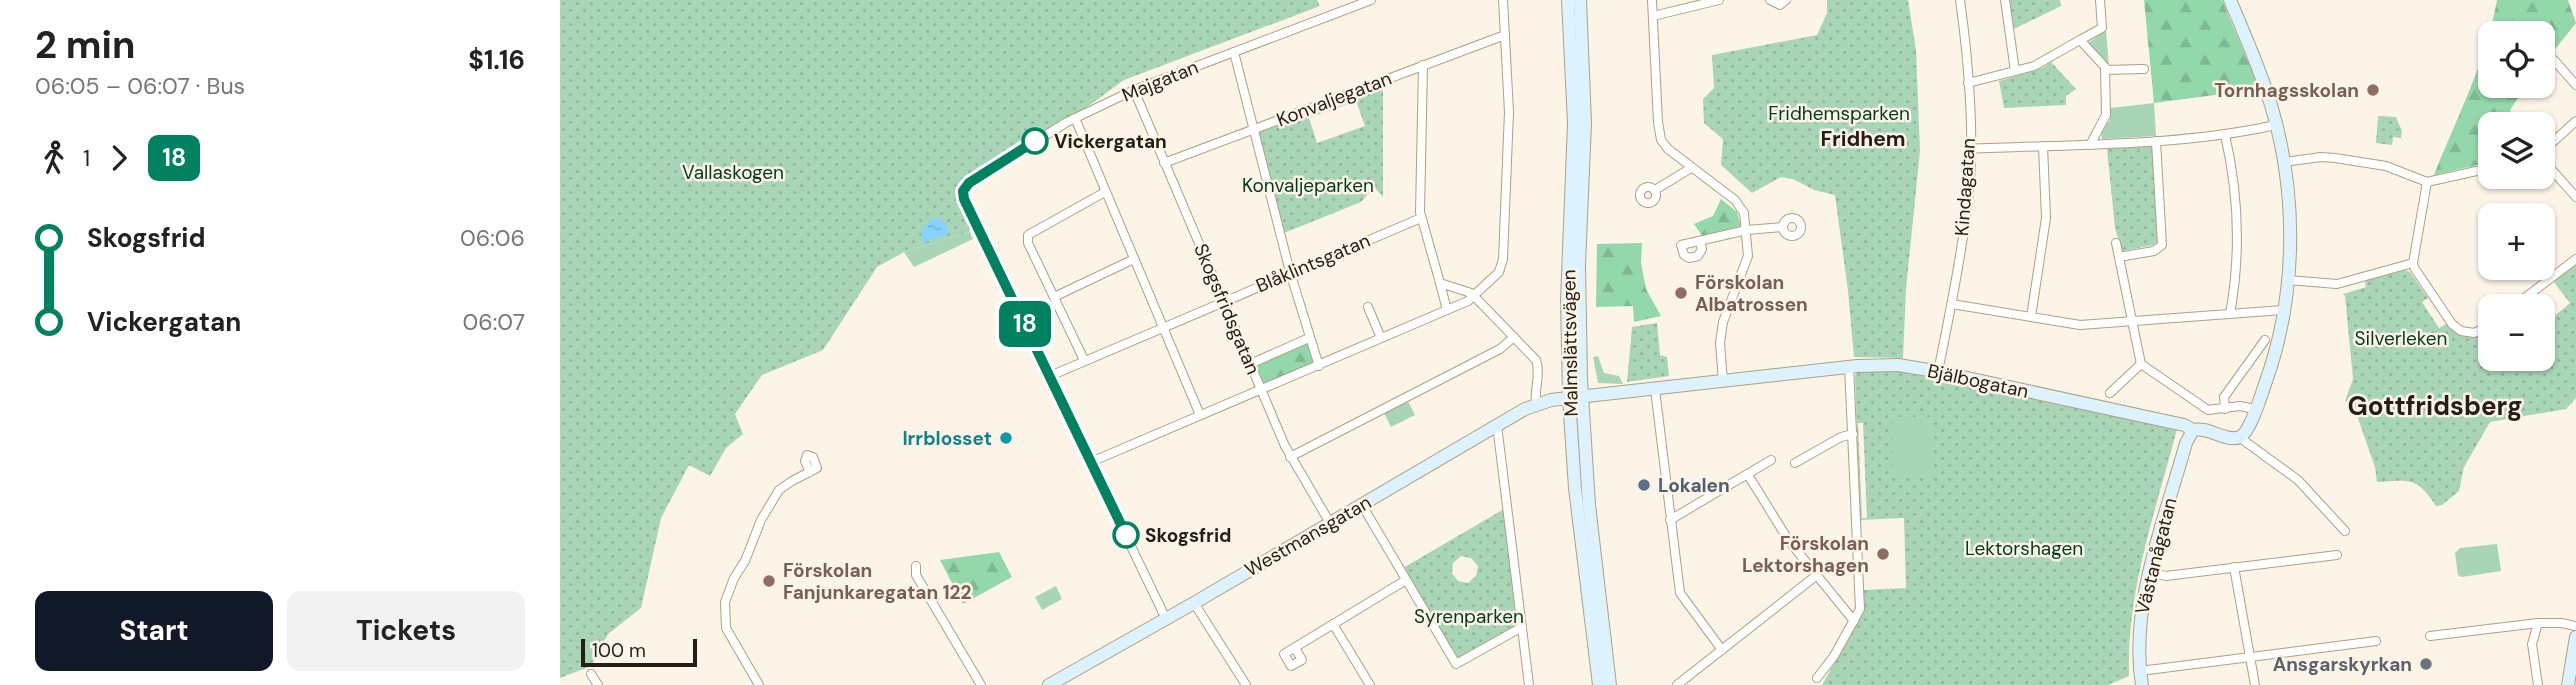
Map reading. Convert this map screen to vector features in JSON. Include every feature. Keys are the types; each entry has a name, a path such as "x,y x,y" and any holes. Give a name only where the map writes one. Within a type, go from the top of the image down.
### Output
{"street":[{"name":"Majgatan","path":"1050,376 964,199 963,191 969,183 1075,118 1134,90 1371,0"},
{"path":"1091,462 1475,297 1499,272 1503,259 1509,112 1503,0"},
{"name":"Malmslättsvägen","path":"1568,0 1574,123 1567,300 1610,685"},
{"name":"Malmslättsvägen","path":"1580,0 1585,123 1575,488 1598,685"},
{"path":"1652,0 1660,136 1668,149 1738,204 1744,213 1748,258 1727,306 1722,326 1723,381"},
{"path":"1653,16 1720,0"},
{"path":"1770,0 1780,5 1786,0"},
{"name":"Kindagatan","path":"1938,372 1952,304 1969,190 1968,83 1960,0"},
{"path":"2005,0 2015,71"},
{"path":"1968,83 2038,64 2102,28 2099,0"},
{"path":"2230,0 2260,71 2276,125 2284,162 2290,216 2288,281 2272,363 2247,430 2239,437"},
{"name":"Konvaljegatan","path":"1164,163 1505,35"},
{"path":"2080,40 2105,67 2106,115 2090,145"},
{"path":"1234,52 1290,272 1319,366"},
{"path":"2555,61 2576,85"},
{"path":"1423,65 1421,218 1447,310"},
{"path":"2105,71 2144,69"},
{"name":"Skogsfridsgatan","path":"1134,90 1290,457 1330,523"},
{"path":"1075,118 1200,415"},
{"path":"2555,141 2576,121"},
{"path":"1970,149 2156,141 2225,135 2276,125"},
{"path":"2225,135 2238,223 2237,265 2230,314"},
{"path":"2119,257 2154,251 2162,245 2156,141"},
{"path":"2031,317 2046,218 2043,146"},
{"path":"2284,162 2335,158 2386,166 2427,182 2478,171"},
{"path":"1655,190 1691,168"},
{"path":"2555,173 2576,197"},
{"path":"2427,182 2413,263 2419,276 2456,328 2474,333 2478,331"},
{"path":"1084,360 1028,243 1028,235 1105,192"},
{"name":"Blåklintsgatan","path":"1050,376 1162,326 1421,218"},
{"path":"1700,241 1747,230 1783,228"},
{"path":"2116,243 2141,364 2208,410 2240,406 2255,409"},
{"path":"1055,297 1134,259"},
{"path":"2530,294 2576,259"},
{"path":"2288,281 2337,284 2413,263"},
{"path":"1440,283 1471,293 1532,356 1538,367 1534,393 1536,404"},
{"path":"1952,304 2080,325 2283,310"},
{"path":"1368,307 1381,338"},
{"path":"1290,457 1500,349 1514,337"},
{"path":"1250,364 1309,338"},
{"path":"2225,409 2224,397 2264,340"},
{"path":"2110,393 2141,364"},
{"name":"Bjälbogatan","path":"1576,397 1849,366 1894,365 1938,372 2184,425 2193,430 2202,429 2239,437 2298,480 2345,531"},
{"path":"1817,678 1834,656 1860,609 1849,366"},
{"path":"1050,376 1166,619"},
{"path":"1655,389 1680,593 1721,650"},
{"name":"Westmansgatan","path":"1049,685 1497,425 1536,404 1576,397"},
{"path":"1497,425 1529,685"},
{"name":"Västanågatan","path":"2142,685 2139,627 2150,572 2186,443 2193,430"},
{"path":"1795,463 1841,437 1853,434"},
{"path":"1670,520 1771,460"},
{"path":"759,685 726,628 725,602 770,504 784,485 810,472"},
{"path":"1748,475 1790,541 1854,621"},
{"path":"1362,505 1456,664 1522,627"},
{"path":"2150,572 2166,576 2337,555"},
{"path":"916,566 916,575 981,685"},
{"path":"2234,567 2255,685"},
{"path":"1677,685 1817,575"},
{"path":"1294,648 1406,580"},
{"path":"1194,603 1245,685"},
{"path":"2430,636 2538,623 2576,626"},
{"path":"2538,623 2532,644 2538,685"},
{"path":"1334,624 1370,685"},
{"path":"2568,685 2576,637"},
{"path":"2140,671 2376,640"},
{"path":"592,674 598,685"}],"green space":[{"name":"Vallaskogen","path":"560,0 1317,0 1320,6 1124,80 1072,118 956,188 967,213 970,232 904,252 877,267 823,350 762,375 735,414 743,434 726,448 710,476 689,465 661,518 641,608 608,634 591,666 560,678"},
{"name":"Fridhemsparken","path":"1827,0 1908,0 1916,50 1920,151 1906,289 1903,358 1854,357 1835,195 1781,177 1752,193 1721,165 1723,139 1704,123 1703,99 1714,88 1712,55 1817,35 1827,13"},
{"path":"2009,0 2060,0 2061,6 2014,29"},
{"path":"2144,0 2222,0 2260,89 2154,103"},
{"path":"2497,0 2568,0 2576,23 2555,49 2555,21 2492,21"},
{"path":"2106,30 2109,67 2088,43"},
{"path":"2051,62 2076,89 2066,96 2066,105 2004,108 1999,81 2042,68"},
{"path":"2478,67 2478,98 2518,98 2511,112 2478,112 2478,165 2434,175"},
{"name":"Konvaljeparken","path":"1383,84 1383,197 1374,187 1361,202 1284,233 1258,130","holes":["1356,101 1365,126 1317,143 1309,118"]},
{"path":"2154,103 2156,136 2102,139 2101,131 2110,120 2110,108"},
{"path":"2378,116 2396,117 2402,131 2401,138 2393,137 2392,145 2376,143"},
{"path":"2152,146 2159,241 2154,245 2122,251 2115,228 2107,149"},
{"path":"1721,199 1737,212 1741,226 1702,236 1694,224 1713,216"},
{"path":"970,232 973,239 914,267 904,252"},
{"path":"1642,243 1641,263 1646,289 1661,316 1634,322 1633,306 1596,307 1597,244"},
{"name":"Silverleken","path":"2576,263 2576,398 2566,409 2490,422 2464,467 2459,491 2442,505 2436,506 2423,489 2411,482 2377,482 2375,467 2354,407 2345,401 2353,379 2343,294 2366,287 2365,281 2405,270 2410,272 2428,298 2422,302 2439,328 2446,324 2461,335 2478,336 2478,371 2555,371 2555,316 2570,303 2553,281"},
{"path":"1657,323 1660,355 1667,357 1669,376 1627,382 1632,327"},
{"path":"1307,342 1315,363 1263,386 1255,365"},
{"path":"1598,356 1604,373 1619,376 1623,384 1598,383 1593,357"},
{"name":"Lektorshagen","path":"1900,371 2177,429 2137,582 2129,645 2129,676 2108,685 1822,685 1864,611 1863,590 1906,588 1904,518 1860,520 1855,376 1857,372","holes":["1893,417 1930,417 1930,475 1893,475","1858,423 1863,423 1867,518 1862,518"]},
{"path":"1407,399 1415,415 1391,427 1383,411"},
{"path":"1893,417 1930,417 1930,475 1893,475"},
{"name":"Syrenparken","path":"1504,509 1518,625 1457,660 1403,568","holes":["1461,556 1471,558 1478,566 1476,576 1468,583 1458,581 1452,573 1453,563"]},
{"path":"2497,544 2501,571 2462,577 2458,575 2455,553 2460,548"},
{"path":"999,552 1012,577 963,604 940,560"},
{"path":"1056,586 1062,599 1042,610 1035,597"}],"water":[{"path":"933,218 943,220 948,227 948,234 922,241 921,230"}],"bus line":[{"name":"18","path":"1035,141 969,183 963,191 964,199 1126,535"}],"place":[{"name":"Tornhagsskolan","path":"2373,90"},
{"name":"Vickergatan","path":"1035,141"},
{"name":"Förskolan Albatrossen","path":"1681,293"},
{"name":"Irrblosset","path":"1006,438"},
{"name":"Lokalen","path":"1644,485"},
{"name":"Skogsfrid","path":"1126,535"},
{"name":"Förskolan Lektorshagen","path":"1883,554"},
{"name":"Förskolan Fanjunkaregatan 122","path":"769,581"},
{"name":"Ansgarskyrkan","path":"2426,664"}],"district":[{"name":"Fridhem","path":"1863,139"},
{"name":"Gottfridsberg","path":"2435,406"}]}
